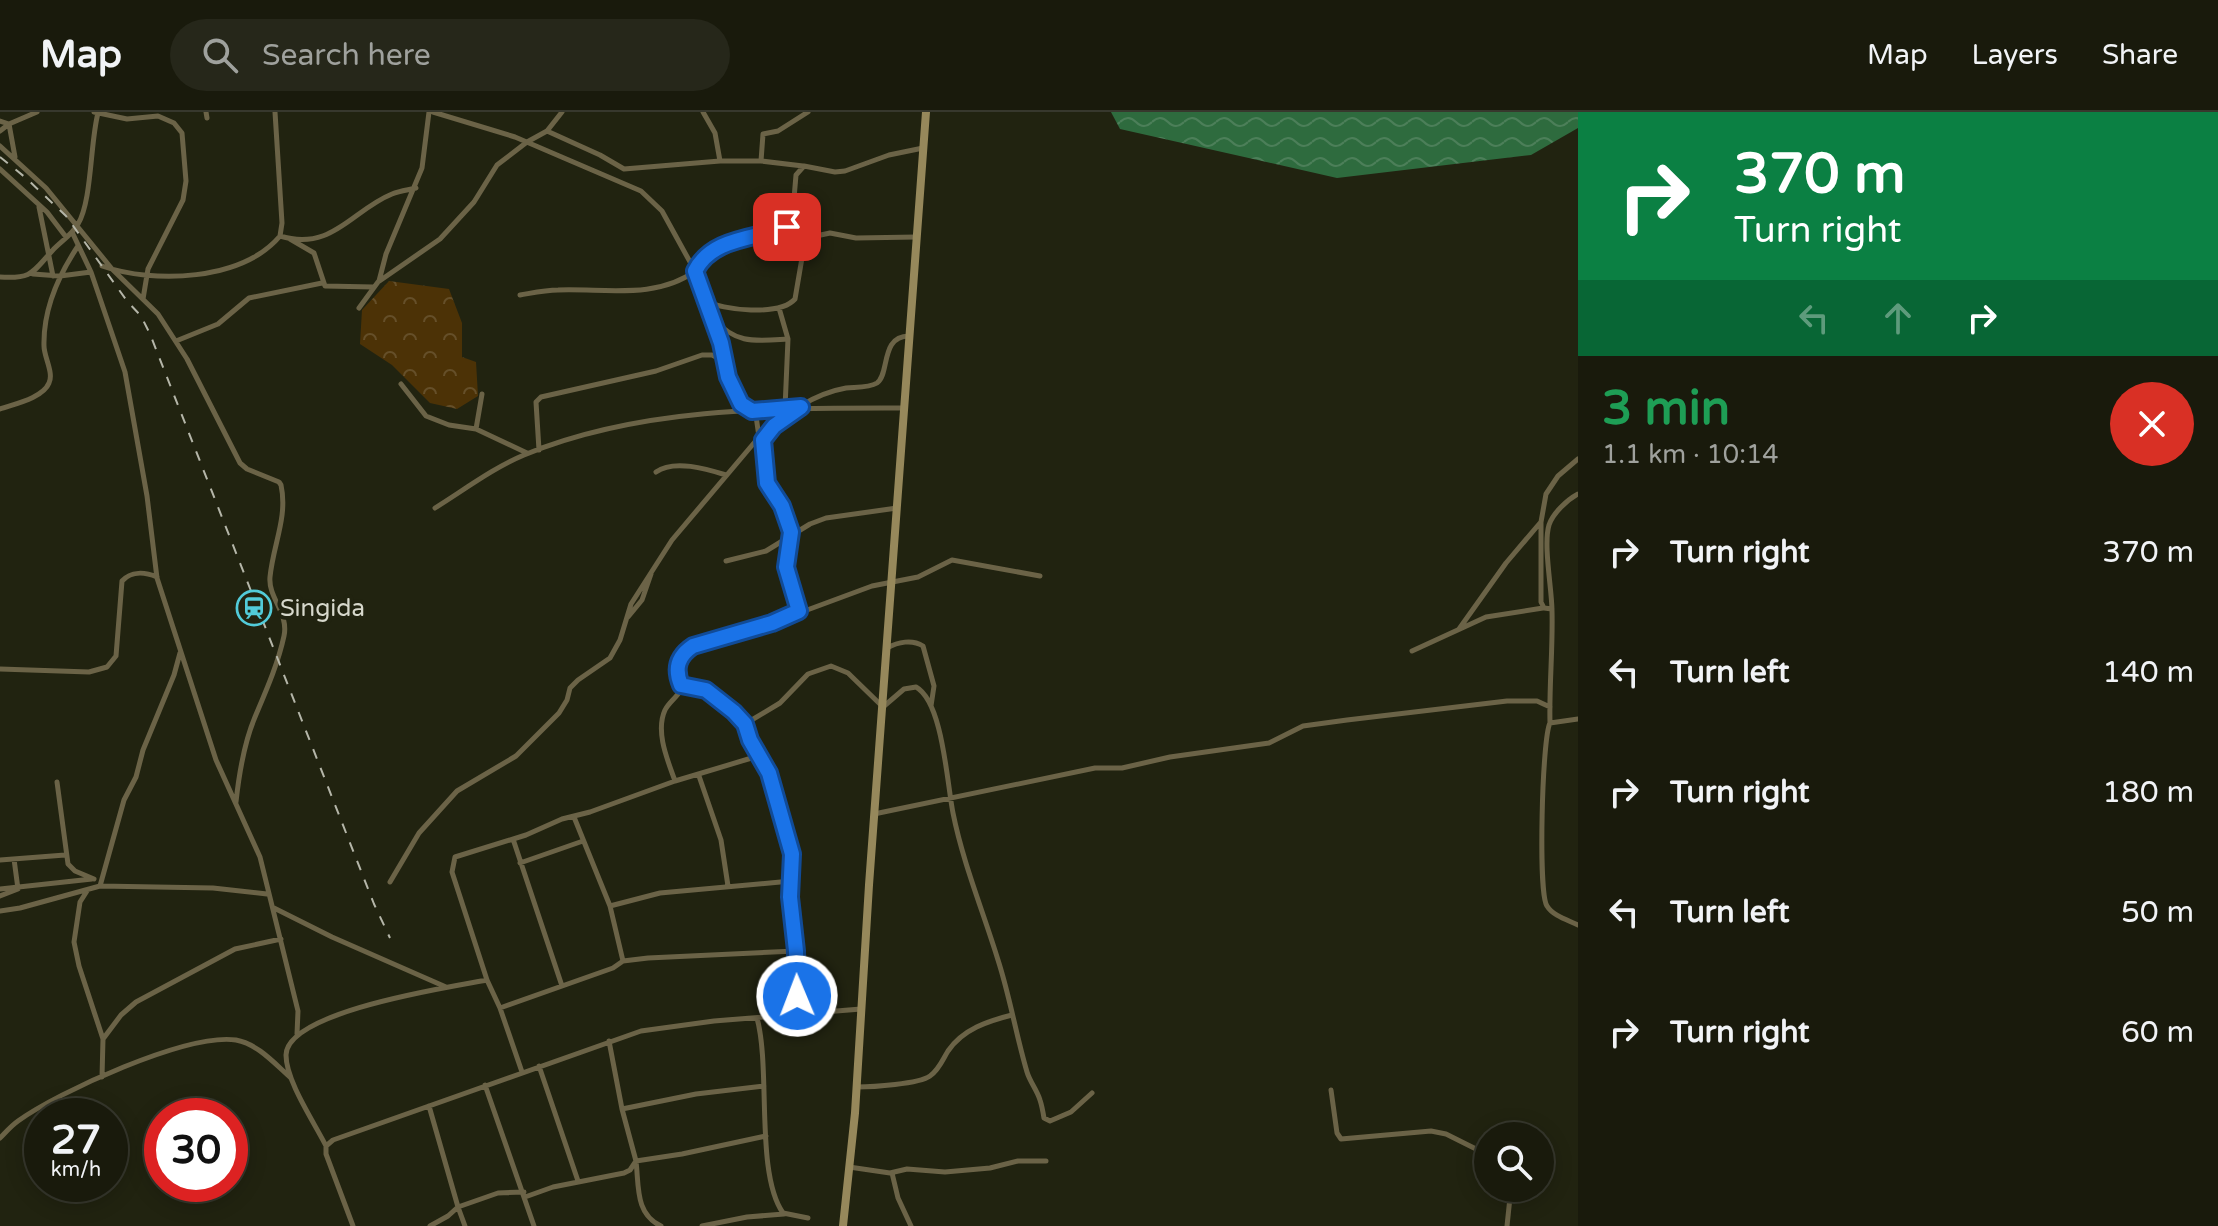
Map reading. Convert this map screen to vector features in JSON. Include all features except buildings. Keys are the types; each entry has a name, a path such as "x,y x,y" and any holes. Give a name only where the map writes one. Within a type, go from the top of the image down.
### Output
{"main road":[{"path":"843,1226 857,1087 926,112"}],"street":[{"path":"0,131 37,112"},
{"path":"31,274 78,226 86,193 97,112 127,119 158,116 174,123 182,133 186,181 183,200 147,274 143,299"},
{"path":"102,266 175,276 225,269 270,247 280,236 282,211 275,112"},
{"path":"359,308 376,284 390,244 416,188 431,112 527,142 641,191 662,211 695,271 737,398 758,421 759,437 683,525 631,604 620,640 610,658 570,688 559,713 516,756 457,791 419,833 390,882"},
{"path":"176,341 218,324 249,298 322,283 329,287 376,284 440,239 474,202 497,165 547,131 562,112"},
{"path":"703,112 715,133 720,161"},
{"path":"761,161 763,134 778,131 808,112"},
{"path":"0,121 9,124"},
{"path":"9,124 15,158"},
{"path":"547,131 624,169 761,161 835,172 923,148"},
{"path":"0,146 46,188 112,269 158,314 176,341 240,463 279,482 283,517 270,579 282,610 284,635 255,718 239,774 236,802"},
{"path":"520,295 559,290 667,286 695,271 712,252 733,241 787,227 792,222 796,175 804,166"},
{"path":"0,169 38,204 66,237"},
{"path":"289,239 330,234 388,196 416,188"},
{"path":"38,204 48,256 56,276"},
{"path":"72,232 91,272 125,372 147,496 157,578 216,760 260,857 274,907 299,1017 297,1034 286,1051 291,1078 326,1146 328,1164 353,1226"},
{"path":"704,300 729,309 790,305 795,299 803,252 816,236 830,233 856,238 917,237"},
{"path":"280,236 314,253 322,283"},
{"path":"0,409 30,398 49,385 51,378 44,347 45,323 56,276 79,245"},
{"path":"0,277 91,272"},
{"path":"779,308 788,339 785,408"},
{"path":"709,313 728,334 737,338 758,341 788,339"},
{"path":"799,611 786,567 792,537 782,506 767,483 763,440 774,426 801,407 830,393 876,384 881,379 885,360 894,343 899,337 909,336"},
{"path":"539,450 535,410 536,402 541,397 656,371 702,355 712,355 725,362"},
{"path":"401,384 426,416 449,425 476,429 528,454"},
{"path":"476,429 482,394"},
{"path":"435,508 495,470 528,454 619,427 785,408 904,408"},
{"path":"1544,608 1541,602 1541,522 1546,494 1578,459"},
{"path":"656,472 671,466 726,475"},
{"path":"1578,494 1550,522 1547,535 1552,609 1550,723 1546,730 1544,759 1544,901 1552,912 1578,925"},
{"path":"726,561 766,551 810,524 826,518 898,508"},
{"path":"1459,629 1506,563 1541,522"},
{"path":"675,781 662,722 666,707 679,694 681,685 677,666 693,646 892,582 918,577 957,559 1040,576"},
{"path":"0,669 89,672 107,667 116,656 122,581 138,573 157,578"},
{"path":"1412,651 1502,613 1552,609"},
{"path":"887,648 905,642 923,646 934,686 931,707"},
{"path":"100,886 97,879 124,800 136,777 143,750 180,653"},
{"path":"745,724 786,698 808,674 831,666 848,673 883,707 904,689 916,687 923,691 931,707 949,776 959,839 998,959 1028,1075 1045,1120 1050,1121 1071,1112 1092,1093"},
{"path":"681,685 695,686 715,696 745,724 750,740 769,773 792,854 797,996 794,1015"},
{"path":"874,814 1095,768 1122,768 1170,757 1269,743 1303,726 1525,700 1550,707"},
{"path":"1550,723 1578,719"},
{"path":"522,1072 487,980 452,872 457,856 675,781 760,757"},
{"path":"699,775 721,840 728,886"},
{"path":"57,782 65,855 72,869 97,879"},
{"path":"574,817 610,906 623,961"},
{"path":"513,839 562,986"},
{"path":"520,863 583,841"},
{"path":"0,860 65,855"},
{"path":"14,859 18,889"},
{"path":"0,889 97,879"},
{"path":"610,906 649,895 791,881"},
{"path":"0,911 100,886 213,888 268,894"},
{"path":"0,896 18,889"},
{"path":"87,891 80,902 74,942 103,1039 102,1077"},
{"path":"274,907 332,937 447,987"},
{"path":"103,1039 121,1015 136,1002 235,949 281,939"},
{"path":"500,1008 613,968 623,961 796,951"},
{"path":"297,1034 358,1008 407,994 487,980"},
{"path":"326,1146 333,1140 609,1041 665,1026 862,1008"},
{"path":"857,1087 928,1077 937,1070 965,1032 1012,1015"},
{"path":"757,1018 763,1050 766,1136 774,1195 785,1214"},
{"path":"0,1138 16,1122 45,1104 102,1077 178,1049 220,1040 237,1040 253,1047 291,1078"},
{"path":"609,1041 636,1161 643,1212 649,1220 661,1226"},
{"path":"539,1066 578,1181"},
{"path":"485,1085 534,1226"},
{"path":"622,1109 708,1092 764,1086"},
{"path":"1331,1090 1337,1133 1341,1139 1431,1131 1446,1134 1474,1148"},
{"path":"429,1106 465,1226"},
{"path":"430,1226 458,1207 498,1193 525,1194 624,1173 636,1161 766,1136"},
{"path":"848,1167 892,1173 907,1169 945,1172 975,1170 1018,1161 1046,1161"},
{"path":"892,1173 898,1198 911,1226"},
{"path":"1507,1226 1510,1202"},
{"path":"702,1226 747,1217 785,1214 808,1218"}],"green space":[{"path":"389,281 449,289 462,323 462,357 476,362 478,396 457,409 430,403 392,365 360,344 362,310"}],"water":[{"path":"1111,112 1578,112 1578,128 1531,155 1337,178 1120,129"}],"railway":[{"path":"0,157 66,216 141,316 150,334 390,938"}],"place":[{"name":"Singida","path":"254,608"}],"route":[{"path":"787,227 733,241 712,252 695,271 721,343 728,377 741,404 752,411 801,407 784,417 763,440 767,483 782,506 791,532 786,567 799,611 772,623 693,646 682,655 677,672 681,685 706,690 741,718 769,773 792,854 790,897 798,976 797,996"}]}
